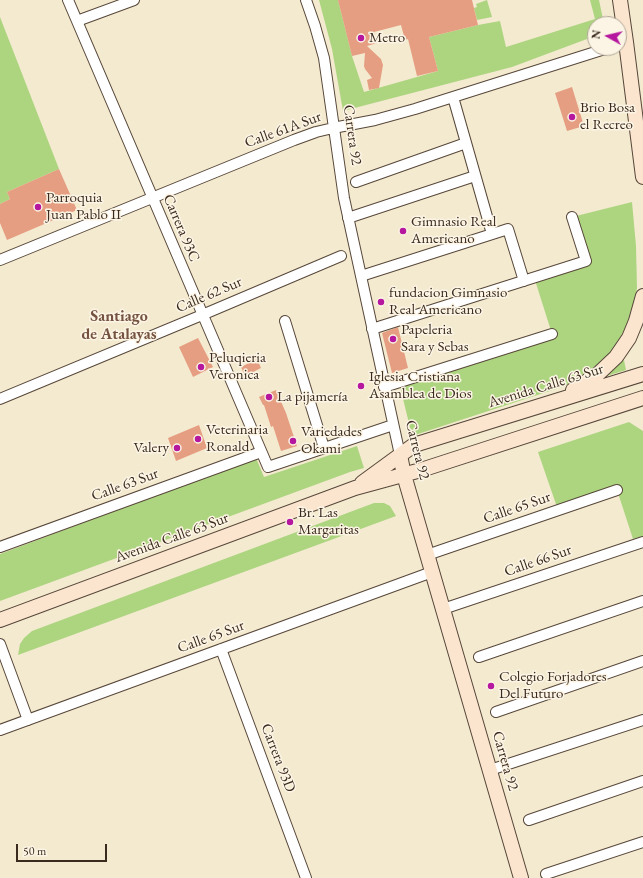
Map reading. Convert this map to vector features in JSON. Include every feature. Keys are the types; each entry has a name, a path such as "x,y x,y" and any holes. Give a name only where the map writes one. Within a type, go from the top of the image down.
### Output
{"main road":[{"path":"620,0 621,16"},
{"path":"625,56 643,177"},
{"path":"558,400 596,376 616,357 629,338 636,321 643,296"},
{"name":"Avenida Calle 63 Sur","path":"355,488 414,445 643,374"},
{"name":"Avenida Calle 63 Sur","path":"0,620 355,488 429,468 643,398"},
{"name":"Carrera 92","path":"400,455 404,475 521,878"}],"street":[{"name":"Carrera 93C","path":"68,0 268,467 324,448"},
{"path":"77,21 134,0"},
{"name":"Carrera 92","path":"306,0 324,58 344,198 400,455"},
{"name":"Calle 61A Sur","path":"0,260 316,132 376,120 587,55"},
{"path":"453,97 492,234"},
{"path":"356,182 466,143"},
{"path":"348,218 475,176"},
{"path":"372,329 586,261 572,217"},
{"path":"361,276 508,229 524,281"},
{"name":"Calle 62 Sur","path":"0,399 341,256"},
{"path":"285,321 324,448 393,425"},
{"path":"384,387 552,334"},
{"name":"Calle 63 Sur","path":"0,547 261,452"},
{"name":"Calle 65 Sur","path":"427,555 617,490"},
{"name":"Calle 66 Sur","path":"443,609 643,542"},
{"name":"Calle 65 Sur","path":"0,730 432,572"},
{"path":"479,657 643,601"},
{"path":"0,644 28,720"},
{"name":"Carrera 93D","path":"221,649 306,878"},
{"path":"496,712 643,661"},
{"path":"490,770 643,720"},
{"path":"529,820 643,781"},
{"path":"546,874 643,842"}],"green space":[{"path":"319,0 338,0 352,56 364,92 438,71 429,37 500,21 506,47 587,22 587,39 512,67 343,111 332,49"},
{"path":"487,0 492,17 477,20 474,8 477,7 476,4"},
{"path":"590,0 599,0 602,16 594,16"},
{"path":"0,17 59,169 7,192 10,199 0,204"},
{"path":"632,202 636,246 637,288 632,316 614,349 597,365 565,386 412,436 399,382 552,334 534,277 586,261 572,217"},
{"path":"624,360 626,370 600,378"},
{"path":"629,422 643,431 643,536 633,539 617,490 558,510 538,452"},
{"path":"357,446 364,468 0,601 0,554 256,458 264,477"},
{"path":"374,503 384,503 390,506 396,516 18,655 20,644 32,631"}],"building":[{"name":"Metro","path":"338,0 472,0 478,25 429,37 438,71 417,76 408,39 405,40 401,25 374,32 377,43 367,46 381,59 383,65 379,88 369,90 367,80 372,78 364,66 365,53 352,56"},
{"name":"Brio Bosa el Recreo","path":"572,87 584,126 567,131 555,93"},
{"name":"Parroquia Juan Pablo II","path":"59,169 77,210 7,240 0,223 0,204 10,199 7,192"},
{"path":"398,327 408,368 392,373 382,333"},
{"path":"198,338 213,367 193,377 179,347"},
{"path":"257,359 261,368 245,376 241,367"},
{"path":"276,390 286,413 297,446 281,451 273,426 271,427 264,405 259,397"},
{"path":"199,425 207,448 176,461 168,438"}],"place":[{"name":"Metro","path":"361,38"},
{"name":"Brio Bosa el Recreo","path":"572,117"},
{"name":"Parroquia Juan Pablo II","path":"38,207"},
{"name":"Gimnasio Real Americano","path":"403,231"},
{"name":"fundacion Gimnasio Real Americano","path":"381,302"},
{"name":"Papeleria Sara y Sebas","path":"393,339"},
{"name":"Peluqieria Veronica","path":"201,367"},
{"name":"Iglesia Cristiana Asamblea de Dios","path":"361,386"},
{"name":"La pijamería","path":"269,397"},
{"name":"Veterinaria Ronald","path":"198,439"},
{"name":"Variedades Okami","path":"293,441"},
{"name":"Valery","path":"177,448"},
{"name":"Br. Las Margaritas","path":"290,522"},
{"name":"Colegio Forjadores Del Futuro","path":"491,686"}],"district":[{"name":"Santiago de Atalayas","path":"119,326"}]}
